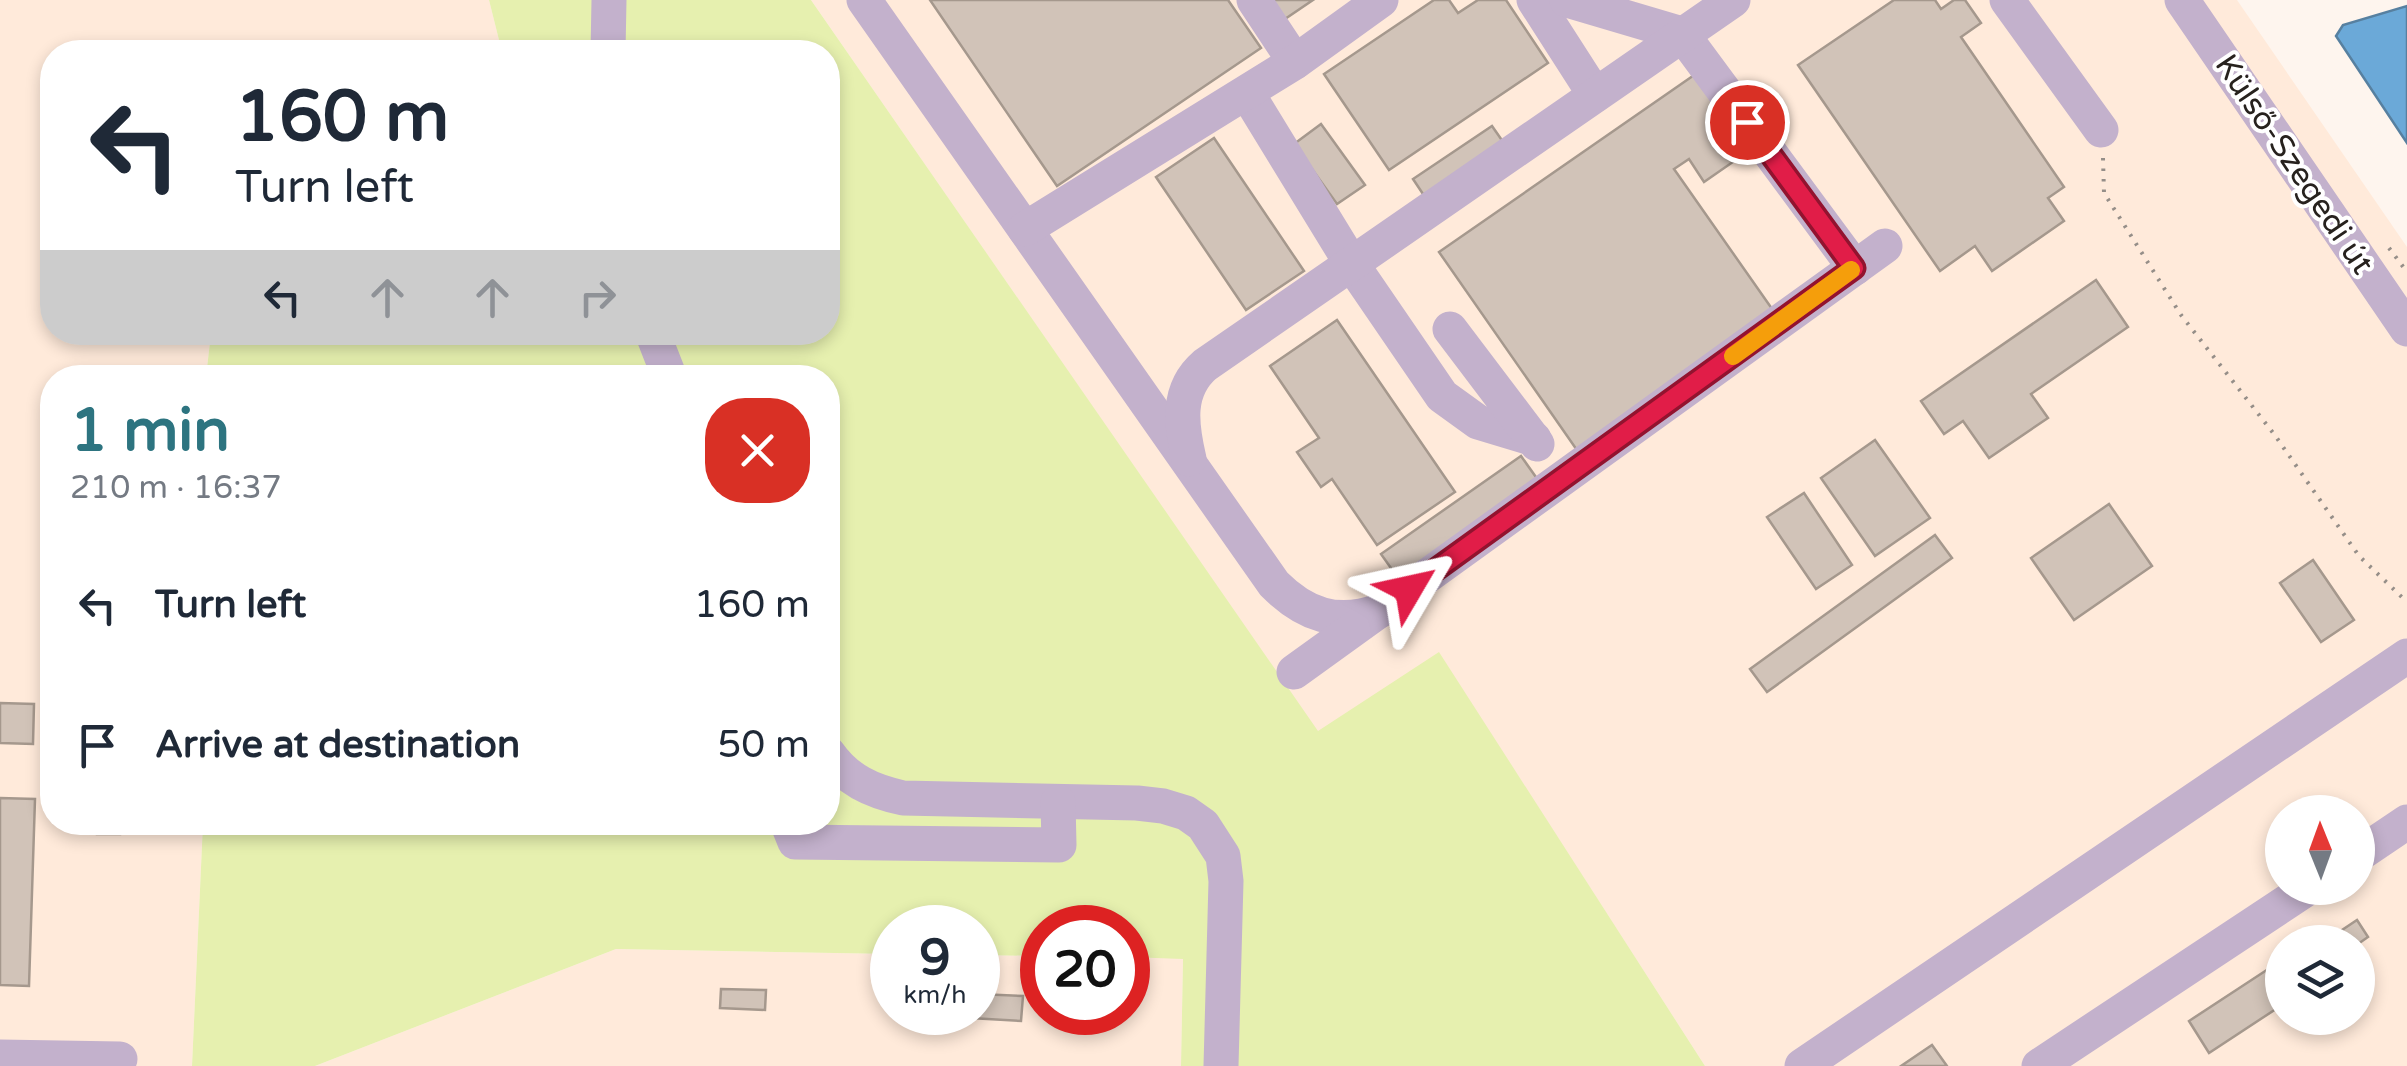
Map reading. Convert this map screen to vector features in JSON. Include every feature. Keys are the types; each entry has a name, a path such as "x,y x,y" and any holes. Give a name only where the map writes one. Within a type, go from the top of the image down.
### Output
{"street":[{"path":"608,0 608,40"},
{"path":"864,0 1274,584 1300,606 1332,619 1361,618 1378,611"},
{"path":"1254,0 1295,62"},
{"path":"1025,229 1247,93 1381,0"},
{"path":"1534,0 1595,94"},
{"path":"1567,0 1627,10 1682,34 1854,268"},
{"path":"1190,464 1183,413 1188,384 1194,374 1732,0"},
{"path":"2008,0 2101,130"},
{"name":"Külső-Szegedi út","path":"2182,0 2407,329"},
{"path":"1247,93 1351,264 1442,396 1478,422 1534,440"},
{"path":"1294,672 1885,246"},
{"path":"1450,329 1563,478"},
{"path":"1802,1066 2407,656"},
{"path":"840,769 877,793 913,798 1163,806 1186,813 1204,825 1224,856 1226,881 1222,1066"},
{"path":"913,798 914,842"},
{"path":"792,835 795,842 1058,845 1058,802"},
{"path":"2375,844 2407,822"},
{"path":"2039,1066 2282,905"},
{"path":"0,1057 120,1058"}],"path":[{"path":"2101,130 2104,193 2181,315 2274,434 2359,556 2407,602"}],"shaded area":[{"path":"0,0 489,0 499,40 40,40 40,345 210,345 207,365 40,365 40,835 202,835 192,1066 0,1066"},
{"path":"811,0 2237,0 2407,247 2407,1066 1705,1066 1439,653 1318,732"},
{"path":"616,949 870,954 870,1035 1000,1035 1000,955 1020,956 1020,1035 1150,1035 1150,957 1183,958 1181,1066 315,1066"}],"green space":[{"path":"489,0 811,0 839,40 499,40"},
{"path":"840,42 1318,731 1439,652 1705,1066 1181,1066 1183,959 1150,958 1150,905 1020,905 1020,956 1000,955 1000,905 870,905 870,954 616,949 315,1066 192,1066 202,835 840,835 840,365 207,365 210,345 840,345"}],"water":[{"path":"2407,6 2407,143 2336,36 2343,25"}],"building":[{"path":"930,0 1228,0 1261,48 1057,186"},
{"path":"1267,0 1313,0 1282,21"},
{"path":"1434,0 1449,0 1458,13 1478,0 1506,0 1548,63 1389,170 1324,74"},
{"path":"1894,0 1935,0 1941,9 1954,0 1965,0 1981,23 1961,37 2064,187 2048,198 2064,221 1992,271 1975,246 1940,271 1798,65"},
{"path":"1700,71 1753,148 1704,182 1689,159 1674,169 1777,316 1579,453 1439,252"},
{"path":"1321,124 1365,185 1337,204 1294,144"},
{"path":"1492,126 1508,149 1429,203 1413,179"},
{"path":"1214,138 1304,271 1246,310 1156,177"},
{"path":"2096,280 2128,327 2031,394 2048,418 1989,458 1963,421 1944,434 1921,401"},
{"path":"1337,320 1455,492 1377,545 1332,479 1321,487 1297,452 1319,438 1270,366"},
{"path":"1875,440 1930,518 1875,556 1821,478"},
{"path":"1521,456 1543,487 1403,585 1381,554"},
{"path":"1804,493 1852,565 1816,589 1767,517"},
{"path":"2109,504 2152,566 2074,620 2031,558"},
{"path":"1935,535 1952,558 1767,692 1750,669"},
{"path":"2313,560 2354,620 2321,642 2280,583"},
{"path":"0,703 34,704 33,744 0,743"},
{"path":"0,798 35,799 29,986 0,985"},
{"path":"2265,971 2265,1016 2209,1053 2189,1021"},
{"path":"721,989 766,990 765,1010 720,1008"},
{"path":"1000,995 1020,996 1020,1021 1000,1020"},
{"path":"1932,1045 1947,1066 1901,1066"}],"slow traffic":[{"path":"1733,356 1851,270"}],"route":[{"path":"1409,589 1854,268 1747,122"}]}
